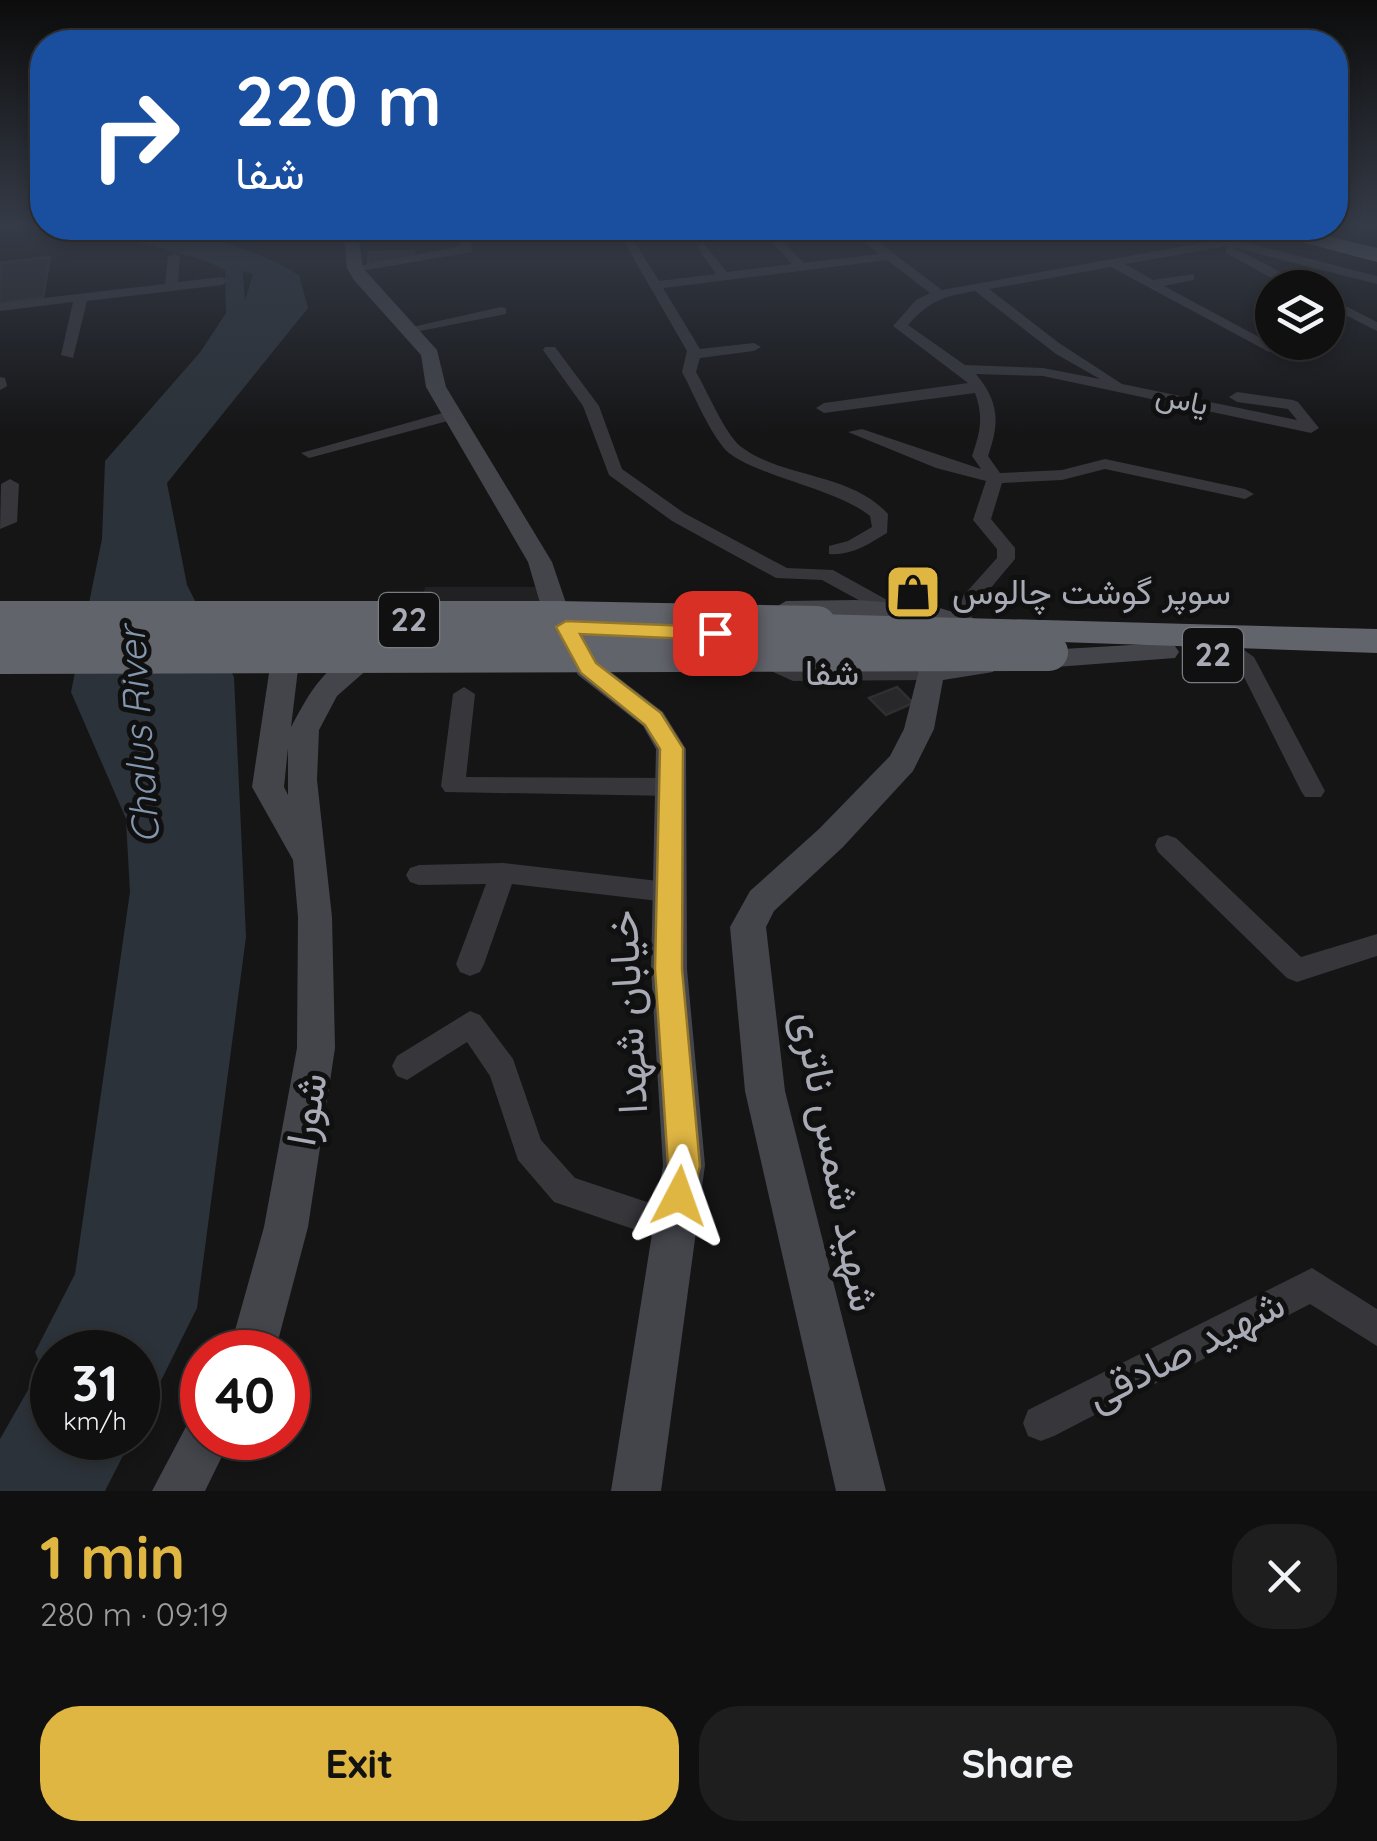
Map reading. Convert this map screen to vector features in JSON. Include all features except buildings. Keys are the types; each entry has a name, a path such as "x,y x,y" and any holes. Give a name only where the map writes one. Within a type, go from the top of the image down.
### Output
{"highway":[{"name":"22","path":"0,620 967,624 1038,641 1377,664"},
{"name":"22","path":"0,655 1038,641 1377,641"}],"street":[{"path":"0,307 102,295"},
{"name":"خیابان شهدا","path":"379,295 430,354 436,387 540,562 560,617 588,668 653,719 672,748 668,969 684,1166 636,1491"},
{"path":"660,295 693,354 689,372 732,447 752,459 859,498 879,514 881,529 854,545 836,550"},
{"path":"0,608 333,607 437,616 560,617 891,610 967,624 970,600 1006,559 1006,548 982,520 994,478 980,456 991,422 990,406 966,369 900,326 920,303 938,295"},
{"path":"989,295 1056,348 1121,387"},
{"path":"1170,295 1255,341"},
{"path":"68,355 80,297"},
{"path":"410,329 501,310"},
{"path":"1345,311 1377,328"},
{"path":"693,354 754,347"},
{"path":"550,350 591,406 615,471 678,517 784,574 826,574 891,610"},
{"name":"یاس","path":"966,369 1043,372 1311,428 1293,405 1237,397"},
{"path":"824,408 975,387"},
{"path":"308,452 453,416"},
{"path":"856,432 942,464 994,478 1062,476 1105,464 1244,494"},
{"path":"0,524 8,522 10,484"},
{"path":"333,607 296,626 286,639 286,653 294,664 312,671 356,667 437,616"},
{"path":"373,609 386,618 392,630 388,644"},
{"name":"شفا","path":"560,617 715,633 740,644 768,665 793,674 930,673"},
{"path":"930,673 998,662 1166,652"},
{"name":"شورا","path":"286,653 268,787 307,862"},
{"path":"1244,657 1314,791"},
{"name":"شورا","path":"258,1330 286,1227 316,1048 315,917 302,780 304,730 326,690 356,667"},
{"name":"شهید شمس ناتری","path":"861,1491 765,1091 748,926 762,901 831,838 902,763 918,729 930,673"},
{"path":"464,694 453,786 672,787"},
{"path":"1166,845 1297,970 1377,945"},
{"path":"418,874 503,873 667,892"},
{"path":"470,964 503,873"},
{"path":"407,1066 470,1024 503,1068 530,1148 565,1191 674,1227"},
{"name":"شهید صادقی","path":"1041,1423 1312,1284 1377,1329"},
{"path":"177,1491 194,1460"}],"shaded area":[{"path":"425,587 542,587 540,601 421,601"}],"water":[{"path":"247,295 304,295 308,308 167,483 187,585 234,677 246,937 197,1308 186,1330 180,1330 180,1342 160,1383 160,1330 62,1330 124,1222 163,904 71,692 102,539 105,461"},
{"path":"30,1386 30,1460 121,1460 105,1491 0,1491 0,1439"}],"waterway":[{"name":"Chalus River","path":"212,351 236,313 236,295"},
{"name":"Chalus River","path":"74,1330 100,1280 150,892 145,821"}],"place":[{"name":"سوپر گوشت چالوس","path":"913,592"}],"route":[{"path":"679,1196 684,1166 668,969 672,748 653,719 588,668 566,627 715,633"}]}
